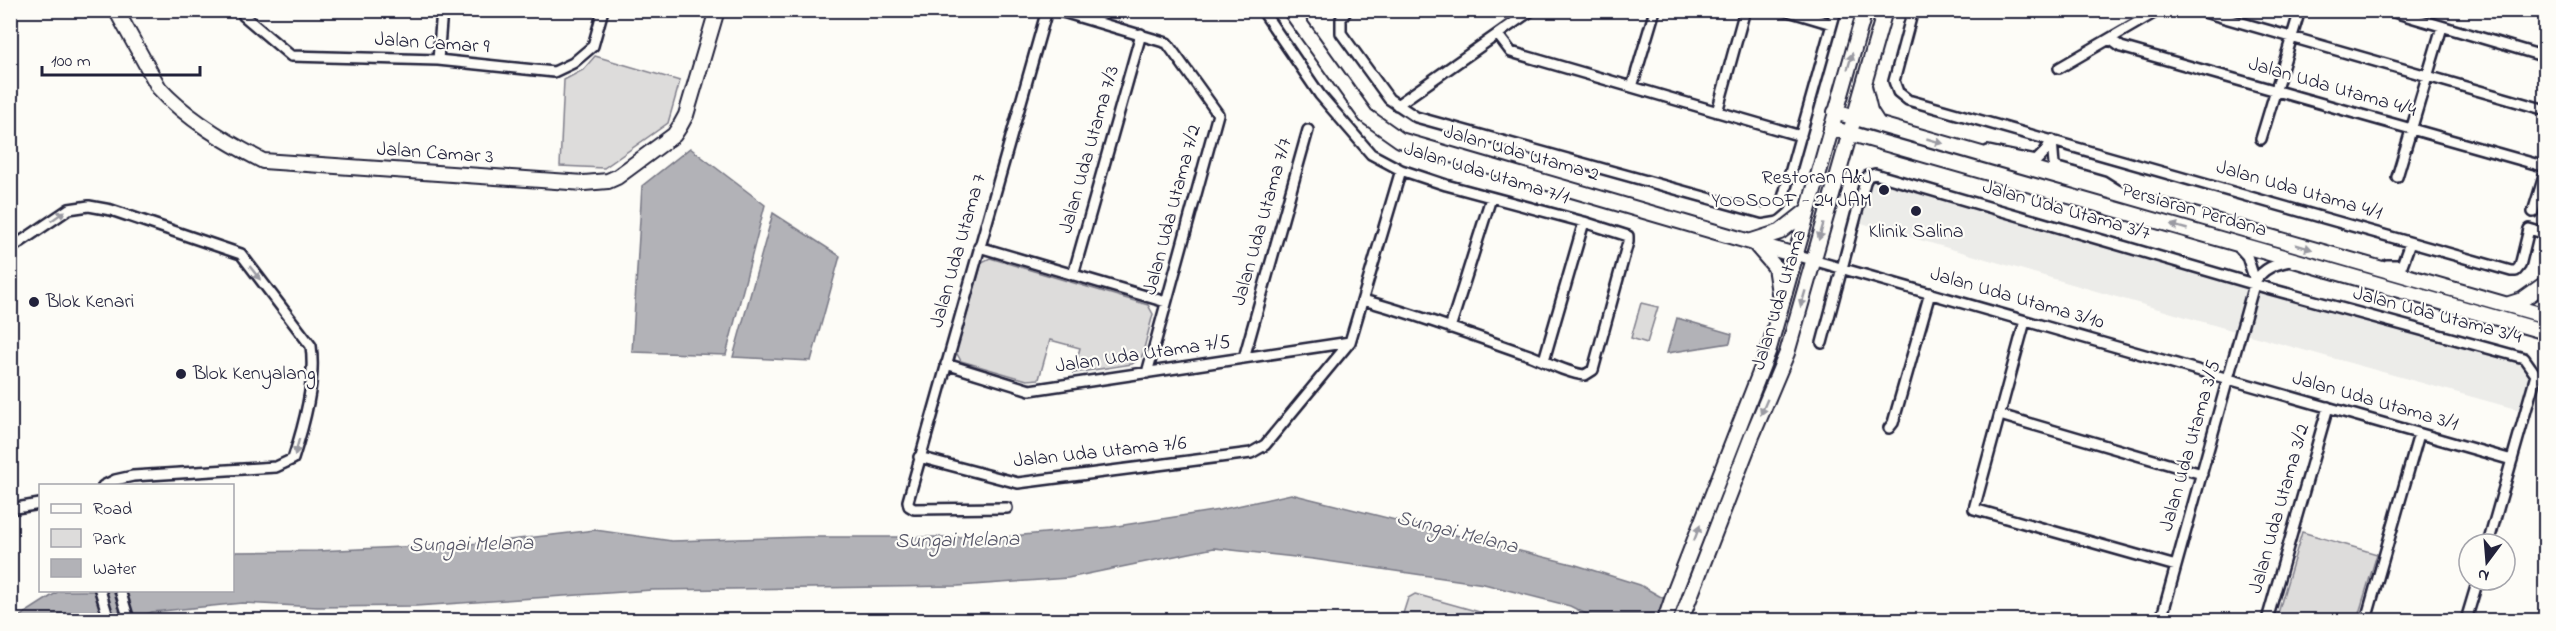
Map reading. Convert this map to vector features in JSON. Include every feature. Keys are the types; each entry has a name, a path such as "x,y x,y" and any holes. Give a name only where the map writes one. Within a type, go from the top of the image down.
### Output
{"main road":[{"name":"Jalan Camar 3","path":"116,10 159,88 167,97 177,107 224,139 263,161 584,183 608,181 617,177 674,135 686,115 717,10"},
{"name":"Jalan Uda Utama 2","path":"1290,10 1366,116 1400,140 1796,255"},
{"name":"Jalan Uda Utama","path":"1665,621 1768,352 1865,10"},
{"name":"Jalan Uda Utama","path":"1682,621 1690,594 1787,353 1885,10"},
{"path":"1864,84 1870,111 1879,124"},
{"name":"Persiaran Perdana","path":"1835,112 2541,315"},
{"name":"Persiaran Perdana","path":"1831,128 2539,330"},
{"path":"1841,164 1850,152 1873,140"},
{"path":"1781,307 1775,267 1767,255 1752,241 1780,232 1808,210"},
{"path":"2539,330 2546,284"},
{"path":"2506,305 2522,300 2546,284"}],"street":[{"name":"Jalan Camar 9","path":"241,10 244,16 291,56 438,60 554,72 573,63 593,46 603,10"},
{"path":"438,60 442,10"},
{"name":"Jalan Uda Utama 7","path":"1007,508 914,509 909,506 908,501 1047,10"},
{"name":"Jalan Uda Utama 7/2","path":"1056,10 1167,43 1218,114 1147,373"},
{"name":"Jalan Uda Utama 7/1","path":"1262,10 1320,95 1360,145 1371,154 1401,170 1628,236 1629,242 1593,369 1585,375 1575,374 1544,360"},
{"path":"1347,10 1341,19 1341,33 1389,99 1416,117 1762,213 1774,211 1781,206 1836,10"},
{"path":"1397,105 1532,10"},
{"path":"1632,87 1655,10"},
{"path":"1717,112 1745,10"},
{"path":"1785,10 1832,24"},
{"name":"Jalan Uda Utama 4/1","path":"1913,10 1894,81 1898,92 1908,100 2514,271 2520,266 2529,229 2546,234"},
{"path":"2059,68 2159,10"},
{"path":"2197,10 2546,110"},
{"path":"2261,139 2300,10"},
{"path":"2387,10 2546,57"},
{"path":"2397,177 2442,27"},
{"name":"Jalan Uda Utama 7/3","path":"1073,275 1141,34"},
{"path":"1498,35 1511,52 1801,136"},
{"name":"Jalan Uda Utama 4/4","path":"2110,39 2121,47 2546,168"},
{"name":"Jalan Uda Utama 7/7","path":"1244,358 1308,130"},
{"path":"1969,150 1995,151 2036,160 2044,153 2052,140"},
{"path":"2052,140 2054,165 2112,184 2125,195"},
{"path":"2533,212 2546,168"},
{"path":"1350,342 1401,170"},
{"name":"Jalan Uda Utama 3/7","path":"1842,268 1868,176 1875,174 2255,282"},
{"path":"1450,328 1491,198"},
{"path":"10,249 69,209 89,206 111,210 241,254 311,346 313,360 307,403 294,459 276,467 134,476 108,484"},
{"path":"1363,300 1409,313 1544,360 1584,222"},
{"path":"2235,243 2247,256 2255,282"},
{"path":"2360,263 2398,267 2402,265 2410,243"},
{"path":"979,247 1166,302"},
{"name":"Jalan Uda Utama 3/10","path":"1796,255 2228,379"},
{"path":"2255,282 2264,269 2295,260"},
{"path":"1822,343 1842,268"},
{"name":"Jalan Uda Utama 3/5","path":"2161,621 2255,282"},
{"name":"Jalan Uda Utama 3/4","path":"2255,282 2524,358 2536,375 2491,532"},
{"path":"1889,428 1893,423 1930,293"},
{"path":"2025,321 1974,509 2176,566"},
{"name":"Jalan Uda Utama 7/5","path":"946,364 1030,390 1350,342"},
{"name":"Jalan Uda Utama 7/6","path":"919,457 1018,483 1251,453 1265,445 1350,342"},
{"name":"Jalan Uda Utama 3/1","path":"2228,379 2512,460"},
{"name":"Jalan Uda Utama 3/2","path":"2267,621 2328,408"},
{"path":"2000,415 2202,474"},
{"path":"2366,621 2419,434"},
{"path":"10,509 39,504"},
{"path":"100,592 110,621"},
{"path":"120,592 129,621"},
{"path":"2466,621 2474,592"}],"shaded area":[{"path":"1875,178 2522,361 2532,375 2523,411 2217,326 1858,222 1869,184"}],"green space":[{"path":"595,56 680,81 668,123 604,168 560,166 564,80 583,70"},
{"path":"990,258 1148,305 1153,314 1142,356 1132,364 1073,373 1080,348 1050,340 1039,379 1027,380 961,361 956,352 982,262"},
{"path":"1641,303 1658,307 1647,343 1631,338"},
{"path":"2302,532 2377,554 2357,620 2276,620"},
{"path":"1415,594 1508,620 1401,620 1408,598"}],"water":[{"path":"690,148 765,205 726,355 632,352 642,186"},
{"path":"773,213 840,256 811,361 733,357"},
{"path":"1677,318 1732,334 1730,343 1667,353"},
{"name":"Sungai Melana","path":"1291,494 1576,565 1640,585 1702,620 1598,620 1570,606 1484,584 1313,559 1214,548 1068,578 958,586 652,590 416,606 317,607 242,603 152,612 131,620 14,620 57,592 234,592 234,552 317,551 485,543 595,530 672,541 806,537 1002,537 1111,527 1219,510"}],"place":[{"name":"Restoran A&J YOOSOOF - 24 JAM","path":"1884,190"},
{"name":"Klinik Salina","path":"1916,211"},
{"name":"Blok Kenari","path":"34,302"},
{"name":"Blok Kenyalang","path":"181,374"}]}
